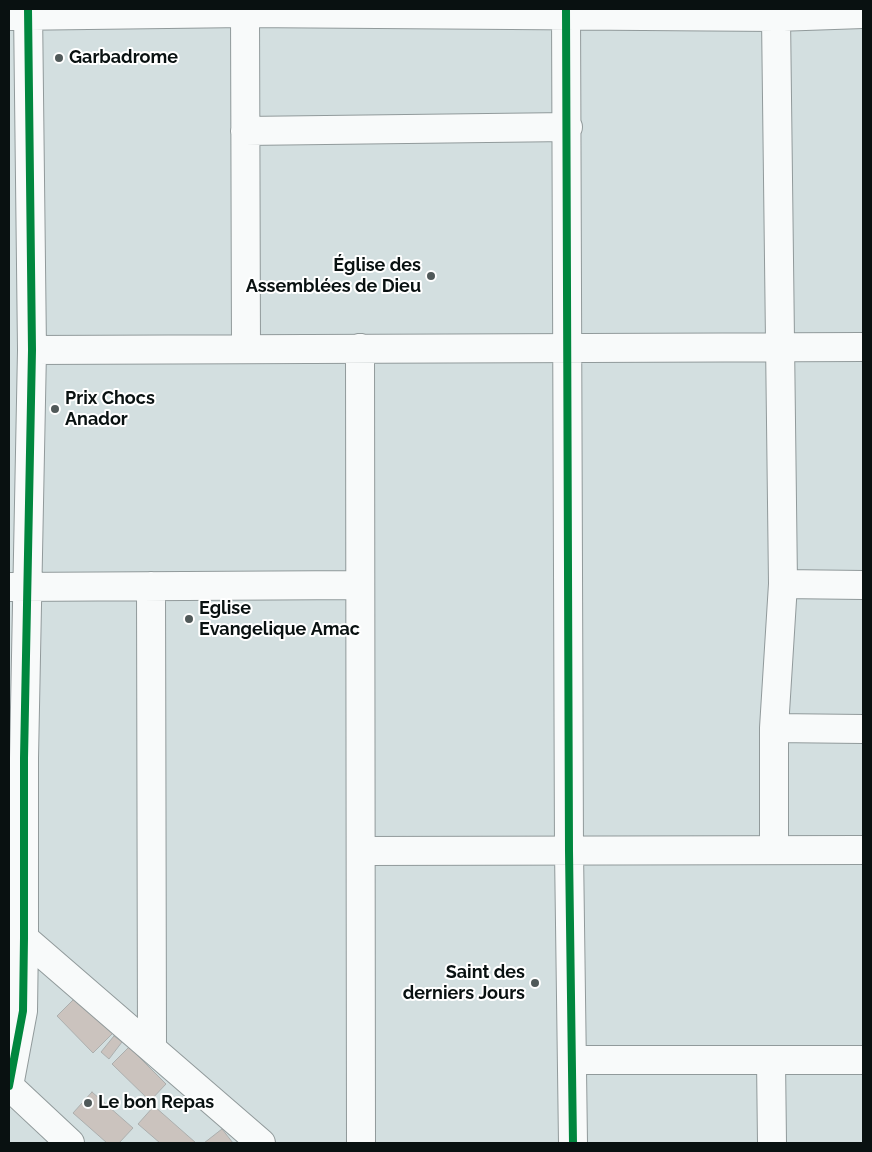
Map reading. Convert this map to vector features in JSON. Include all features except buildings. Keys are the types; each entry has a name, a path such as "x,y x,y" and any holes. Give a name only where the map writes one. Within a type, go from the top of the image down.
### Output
{"street":[{"path":"245,11 246,349"},
{"path":"70,1143 9,1086 23,1011 24,758 18,587 32,350 22,13 245,11 566,12 776,17 863,14"},
{"path":"566,12 568,127 569,851 573,1143"},
{"path":"774,850 774,728 783,584 776,17"},
{"path":"245,131 568,127"},
{"path":"32,350 360,348 780,349 863,347"},
{"path":"360,348 361,1143"},
{"path":"783,584 863,585"},
{"path":"151,586 152,1046"},
{"path":"18,587 360,586"},
{"path":"774,728 863,729"},
{"path":"361,851 863,850"},
{"path":"24,938 152,1046 260,1143"},
{"path":"573,1060 863,1060"},
{"path":"771,1060 772,1143"}],"cycle path":[{"path":"9,1086 23,1011 24,758 32,350 28,9"},
{"path":"566,9 569,851 573,1143"}],"place":[{"name":"Garbadrome","path":"59,58"},
{"name":"Église des Assemblées de Dieu","path":"431,276"},
{"name":"Prix Chocs Anador","path":"55,409"},
{"name":"Eglise Evangelique Amac","path":"189,619"},
{"name":"Saint des derniers Jours","path":"535,983"},
{"name":"Le bon Repas","path":"88,1103"}]}
